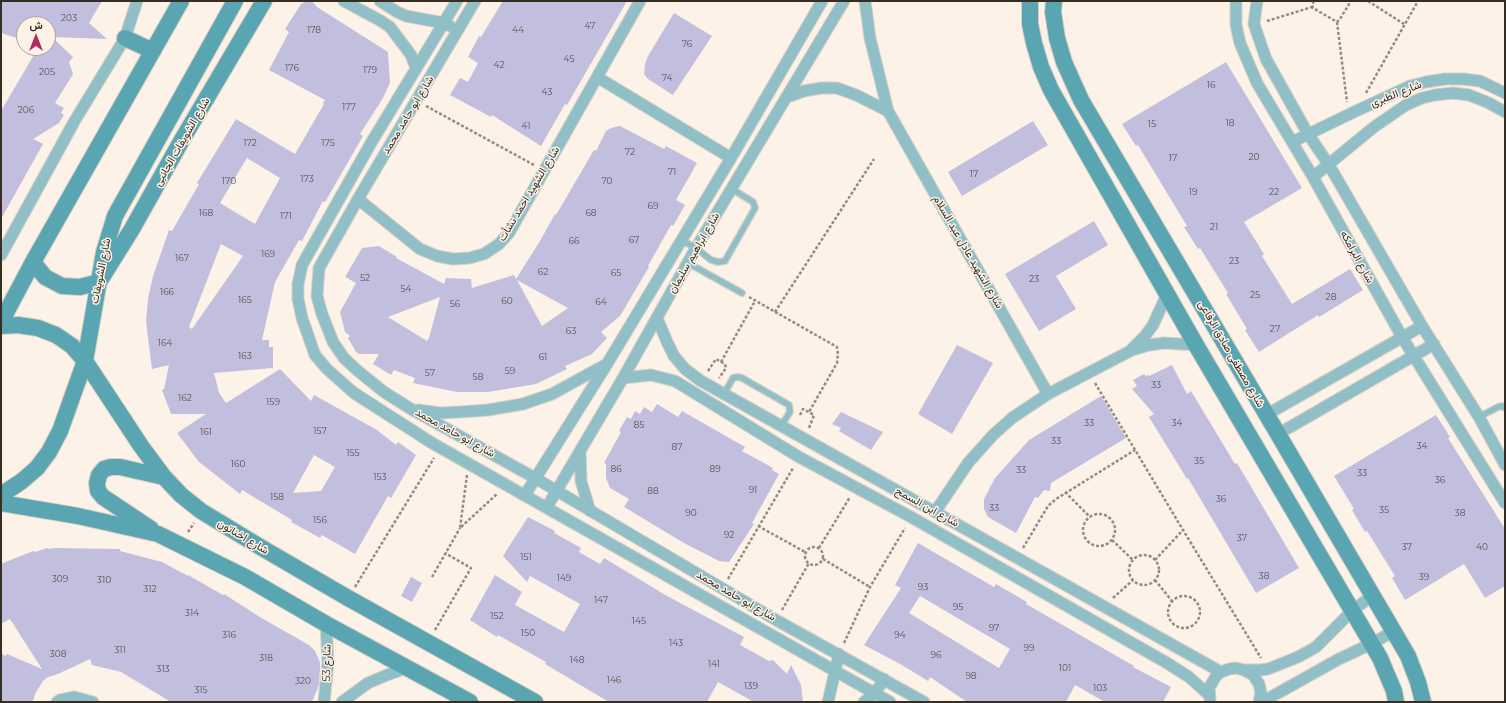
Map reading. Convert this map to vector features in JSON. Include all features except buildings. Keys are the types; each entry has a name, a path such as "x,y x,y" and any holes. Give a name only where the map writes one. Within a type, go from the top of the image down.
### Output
{"main road":[{"path":"1,322 33,262 181,1"},
{"name":"شارع الشويفات","path":"1,495 27,477 36,468 49,452 62,425 85,361 104,252 115,216 235,1"},
{"name":"شارع الشويفات الجانبى","path":"98,282 132,229 264,1"},
{"path":"1030,1 1030,24 1034,43 1041,67 1051,90 1196,345 1372,644 1387,672 1394,691 1396,702"},
{"name":"شارع مصطفى صادق الرفاعى","path":"1054,1 1053,12 1058,44 1064,62 1081,100 1394,631 1408,656 1418,682 1423,702"},
{"path":"125,38 153,51"},
{"path":"33,262 45,277 62,286 80,288 98,282"},
{"name":"شارع اخناتون","path":"1,326 18,325 38,328 56,335 72,346 85,361 141,446 164,477 181,495 201,510 262,548 348,598 535,702"},
{"path":"164,477 125,468 111,467 104,469 99,475 97,483 98,491 103,497 158,534 245,578 470,702"},
{"path":"1,503 78,516 158,534"}],"street":[{"path":"1,255 74,122 125,38 137,1"},
{"path":"344,1 382,21 390,27 411,55 416,68"},
{"path":"380,1 406,16 444,23 458,30"},
{"name":"شارع ابو حامد محمد","path":"457,1 371,143 302,265 298,284 298,299 302,318 315,355 327,370 354,393 441,447 890,702"},
{"name":"شارع ابو حامد محمد","path":"475,1 358,199 320,268 317,296 333,342 344,358 358,371 384,392 411,409 535,478 776,620 924,702"},
{"name":"شارع الشهيد احمد نشأت","path":"358,199 420,249 437,256 454,259 470,258 484,254 500,244 509,232 640,1"},
{"name":"شارع ابراهيم سليمان","path":"525,495 607,364 731,158 822,1"},
{"name":"شارع ابراهيم سليمان","path":"547,507 623,378 696,248 844,1"},
{"name":"شارع الشهيد عادل عبد السلام","path":"865,1 870,38 888,111 1048,394"},
{"name":"شارع البرامكه","path":"1236,1 1236,25 1240,43 1257,83 1313,177 1402,338 1504,499"},
{"name":"شارع البرامكه","path":"1257,1 1254,24 1266,59 1308,134 1329,165 1422,326 1479,417 1505,465"},
{"path":"597,77 731,158"},
{"name":"شارع الطبرى","path":"1292,142 1352,112 1410,86 1445,79 1463,78 1480,81 1505,93"},
{"path":"787,97 804,91 821,88 837,88 856,95 888,111"},
{"name":"شارع الطبرى","path":"1313,177 1379,123 1406,105 1422,98 1453,93 1469,95 1489,103 1505,112"},
{"path":"1132,350 1153,325 1167,294"},
{"path":"298,299 317,296"},
{"name":"شارع ابن السمح","path":"657,318 674,356 685,369 712,388 1221,672"},
{"path":"1266,415 1422,326"},
{"path":"934,512 968,463 993,434 1012,418 1048,394 1132,350 1149,345 1164,343 1196,345"},
{"path":"1278,434 1434,344"},
{"path":"411,409 460,412 488,410 523,404 552,394 607,364"},
{"name":"شارع ابن السمح","path":"623,378 651,374 675,381 799,457 911,516 1167,663 1189,677 1210,698"},
{"path":"580,450 581,481 590,511"},
{"path":"1210,698 1212,682 1221,672 1236,668 1244,670 1268,669 1298,657 1316,647 1352,611 1373,595"},
{"name":"شارع 53","path":"324,702 328,663 326,624"},
{"path":"1260,702 1394,631"},
{"path":"828,702 839,654"},
{"path":"342,702 368,683 387,674 406,668"},
{"path":"1244,670 1253,675 1258,684 1261,693 1260,702"},
{"path":"864,702 875,693 884,679"},
{"path":"57,702 74,697 93,702"}],"lane":[{"path":"681,239 696,248 711,260 718,262 725,261 755,208 753,202 732,190"},
{"path":"688,263 742,293"},
{"path":"724,394 733,378 742,378 789,405 790,412 786,429"},
{"path":"1479,417 1498,407 1502,406 1505,408"}],"path":[{"path":"1312,7 1314,1"},
{"path":"1337,22 1350,1"},
{"path":"1368,1 1404,24"},
{"path":"1352,112 1418,1"},
{"path":"1254,24 1312,7 1337,22 1352,112"},
{"path":"417,101 544,170"},
{"path":"775,312 874,159"},
{"path":"742,293 837,347 838,354 836,363 809,412"},
{"path":"721,362 755,301"},
{"path":"702,381 714,360 726,365 726,368 712,388"},
{"path":"1089,372 1268,669"},
{"path":"786,429 803,409 809,412 814,415 814,417 803,438"},
{"path":"348,598 441,447"},
{"path":"1017,558 1048,506 1065,492 1135,450"},
{"path":"722,588 799,457"},
{"path":"460,528 468,463"},
{"path":"432,577 460,528 507,484"},
{"path":"819,548 856,488"},
{"path":"1065,492 1090,517"},
{"path":"181,545 201,510"},
{"path":"1100,514 1112,521 1115,530 1112,540 1098,546 1086,539 1084,534 1084,524 1090,517 1100,514"},
{"path":"839,654 870,587 911,516"},
{"path":"758,526 805,552"},
{"path":"1155,560 1183,530"},
{"path":"1112,540 1133,560"},
{"path":"805,552 811,547 819,548 822,551 823,559"},
{"path":"805,552 806,560 809,563 817,565 823,559"},
{"path":"428,642 471,568 445,553"},
{"path":"1142,555 1147,555 1155,560 1159,568 1155,580 1151,583 1141,585 1133,580 1130,576 1129,568 1133,560 1142,555"},
{"path":"823,559 870,587"},
{"path":"776,620 809,563"},
{"path":"1104,606 1133,580"},
{"path":"1155,580 1172,601"},
{"path":"1182,596 1188,597 1196,602 1200,612 1197,622 1188,628 1183,629 1173,625 1167,616 1169,605 1172,601 1182,596"}]}
